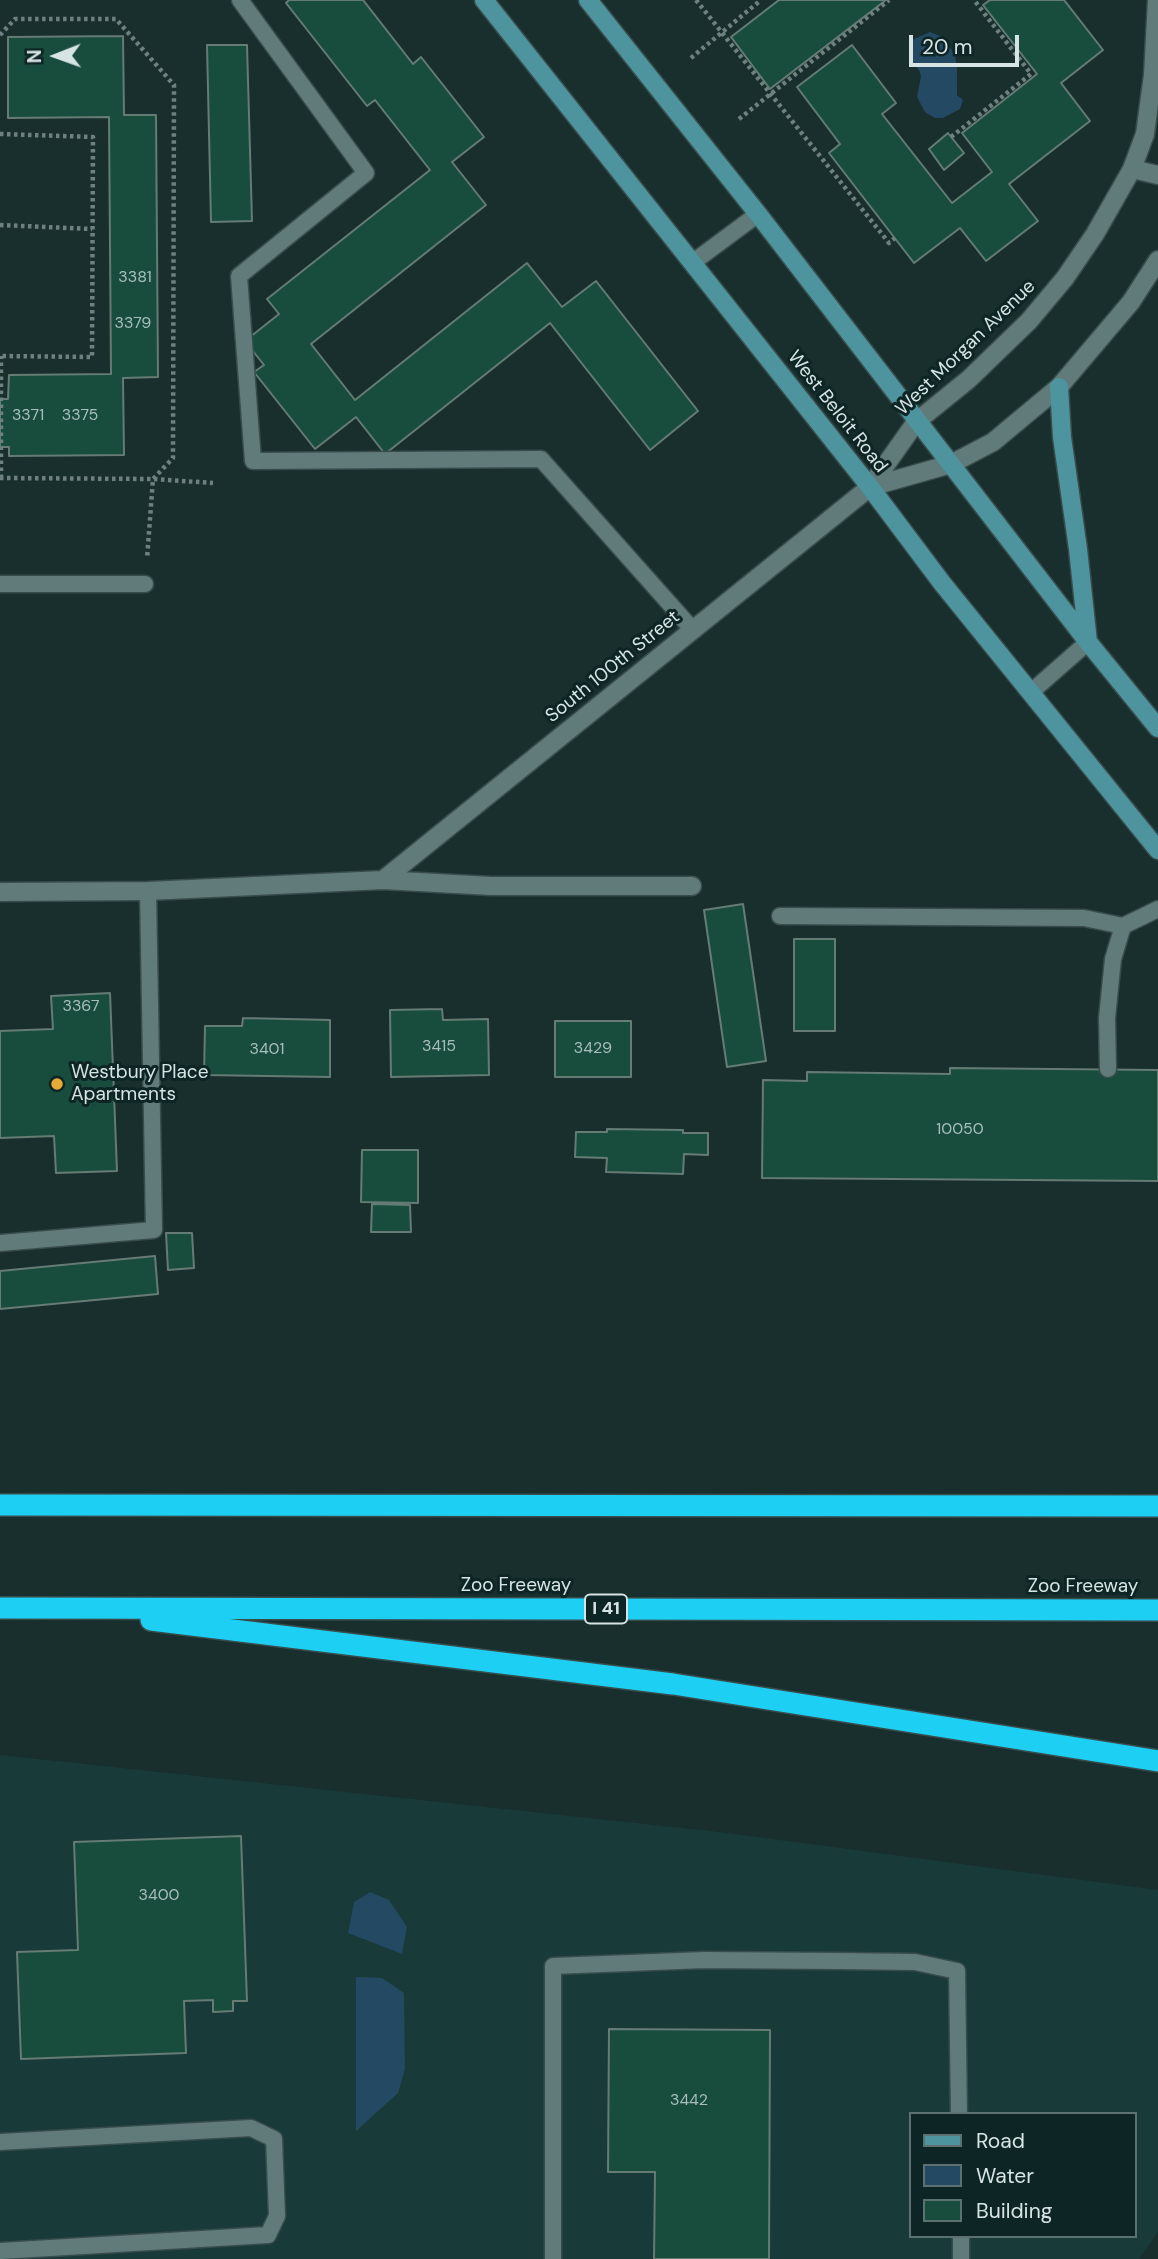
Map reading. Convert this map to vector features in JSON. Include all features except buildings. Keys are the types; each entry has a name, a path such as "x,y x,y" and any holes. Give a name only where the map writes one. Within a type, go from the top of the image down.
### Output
{"highway":[{"path":"0,1505 1158,1506"},
{"name":"Zoo Freeway","path":"0,1608 1158,1610"},
{"path":"55,1608 673,1684 1158,1761"}],"main road":[{"name":"West Beloit Road","path":"484,0 870,487 942,583 1158,850"},
{"path":"588,0 1158,728"},
{"path":"1059,387 1062,437 1077,538 1088,642"}],"street":[{"name":"West Morgan Avenue","path":"870,487 916,422 969,379 1036,312 1065,278 1095,234 1132,169 1145,134 1153,75 1157,0"},
{"path":"1132,169 1158,175"},
{"path":"870,487 951,464 993,442 1059,387 1132,302 1158,260"},
{"name":"South 100th Street","path":"383,880 870,487"},
{"path":"0,892 148,891 383,880 491,886 692,886"}],"lane":[{"path":"240,0 366,173 239,275 253,461 541,459 694,630"},
{"path":"692,263 758,214"},
{"path":"0,584 145,583"},
{"path":"1030,692 1088,642"},
{"path":"0,1243 154,1230 148,891"},
{"path":"780,916 1084,918 1123,926 1158,909"},
{"path":"1108,1069 1107,1018 1113,959 1123,926"},
{"path":"553,2259 553,1966 704,1960 840,1961 915,1962 957,1971 959,2112"},
{"path":"0,2142 251,2128 274,2139 277,2216 268,2235 0,2250"},
{"path":"961,2238 961,2259"}],"path":[{"path":"696,0 889,243 895,238"},
{"path":"691,58 761,0"},
{"path":"739,119 890,0"},
{"path":"951,137 1031,74 974,0"},
{"path":"0,35 15,19 116,19 174,85 173,458 153,479 145,583"},
{"path":"0,134 93,137 92,357 1,356 1,478 153,479 213,483"},
{"path":"0,225 92,229"}],"shaded area":[{"path":"0,1755 719,1832 1158,1890 1158,2232 1139,2259 0,2259"}],"water":[{"path":"930,32 940,36 955,56 957,95 963,100 960,109 943,118 935,118 925,112 917,97 921,76 909,58 912,40"},
{"path":"370,1892 389,1900 407,1927 402,1954 348,1933 354,1902"},
{"path":"356,1977 382,1978 404,1993 405,2069 398,2093 356,2131"}],"place":[{"name":"Westbury Place Apartments","path":"57,1084"}]}
